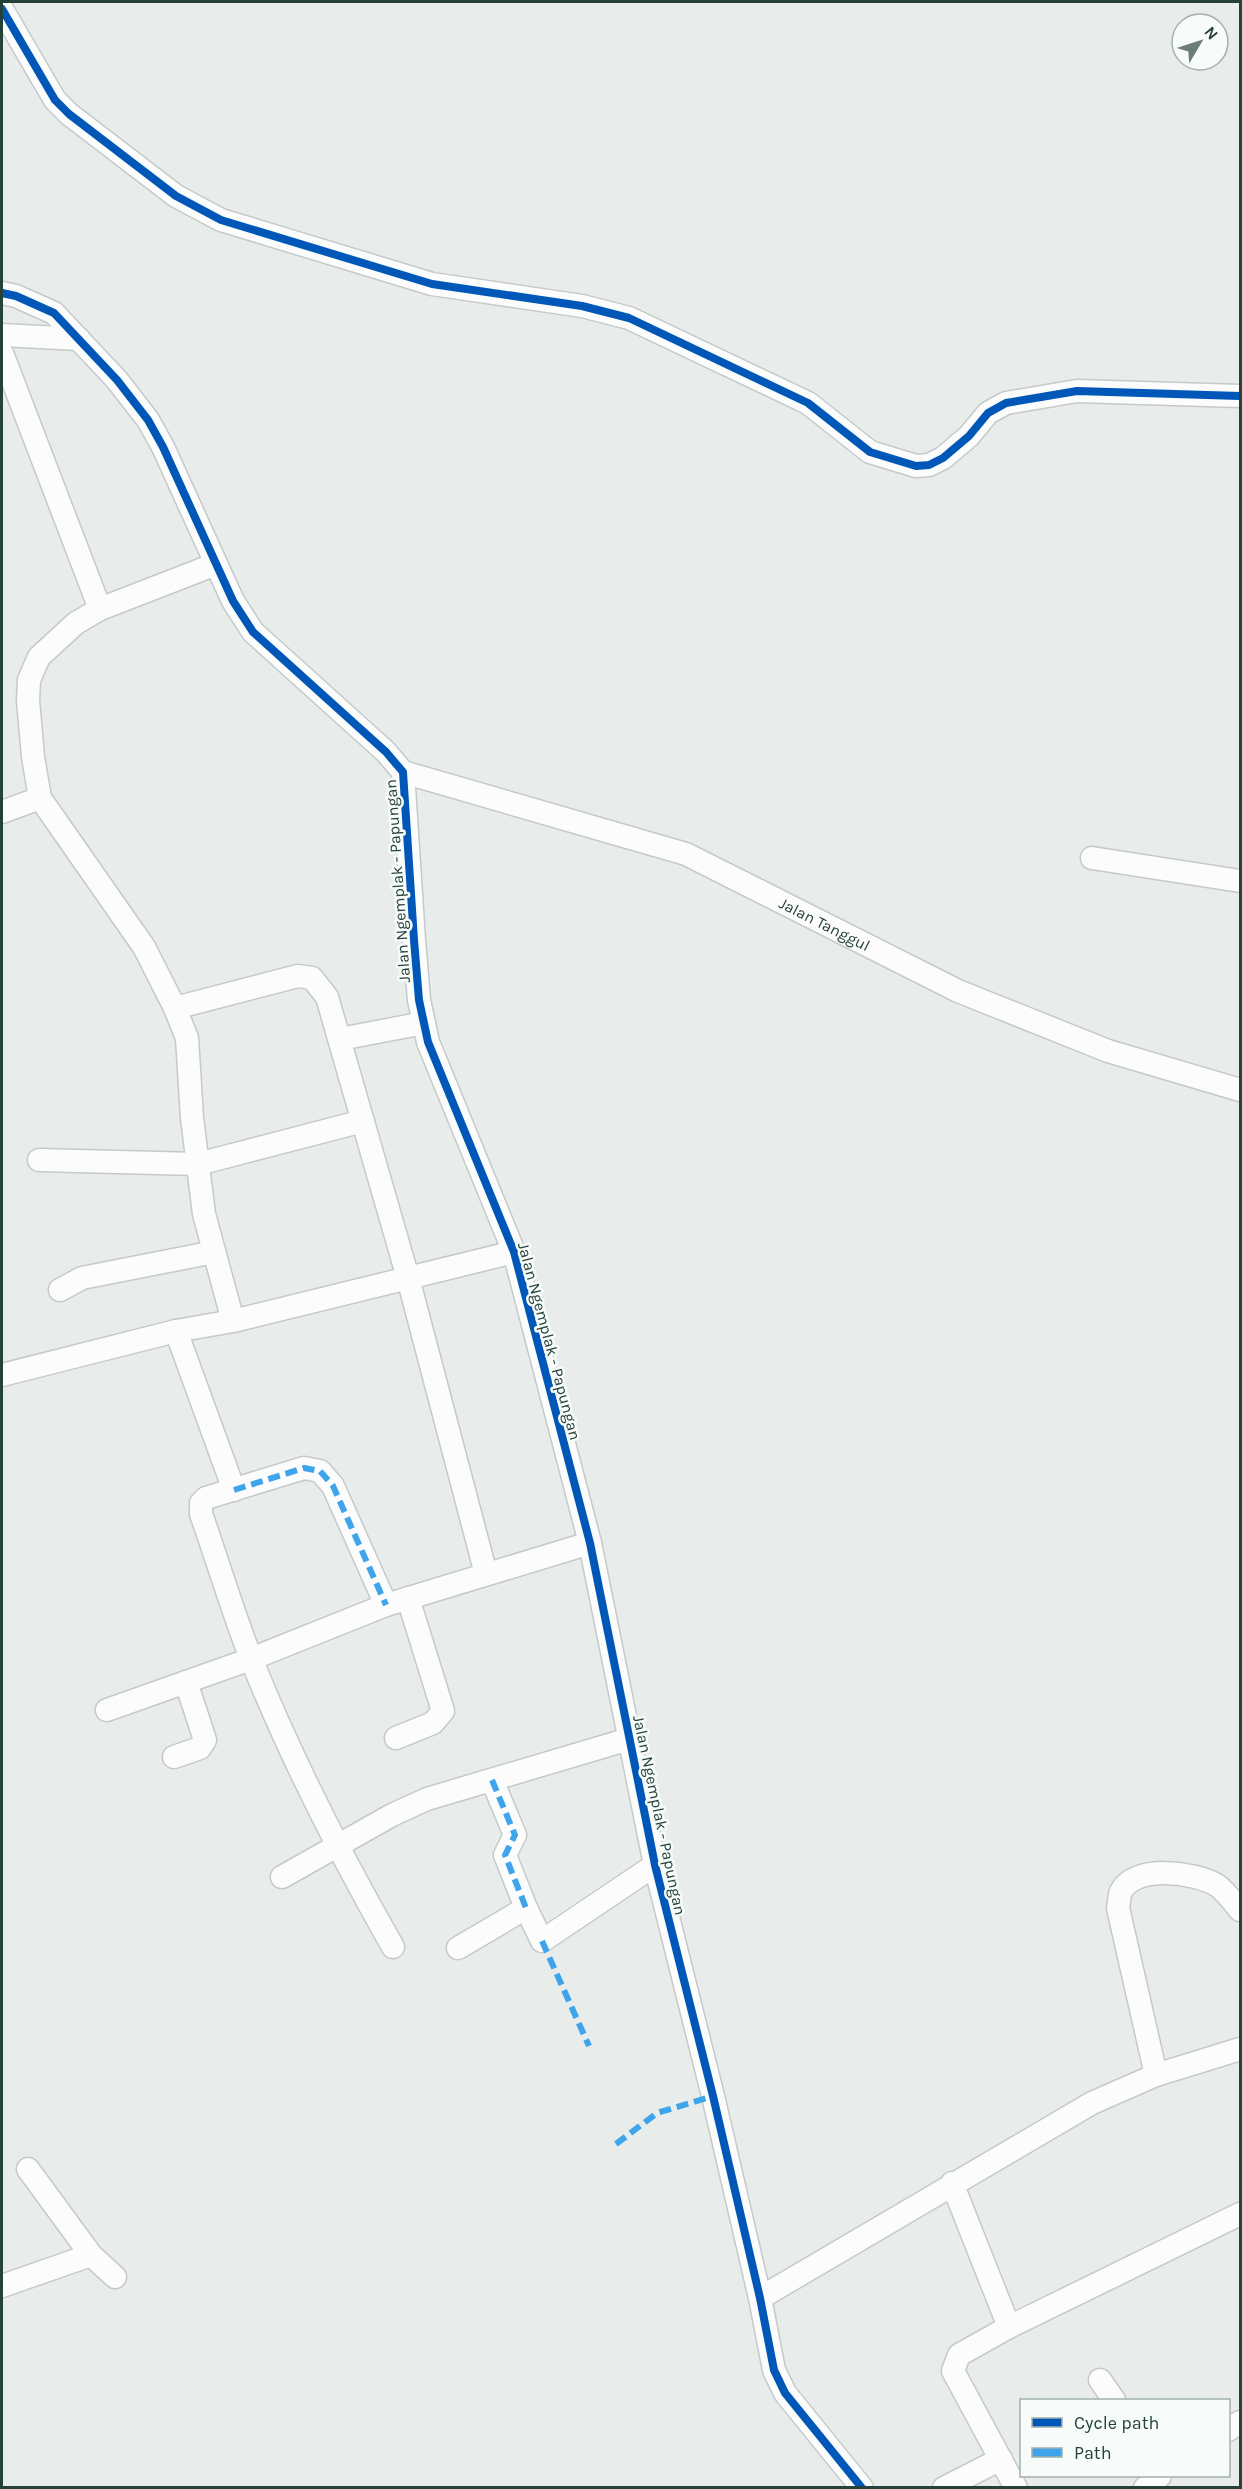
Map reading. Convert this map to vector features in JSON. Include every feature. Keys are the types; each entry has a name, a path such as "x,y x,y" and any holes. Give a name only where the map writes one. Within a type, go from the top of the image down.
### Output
{"street":[{"path":"2,9 55,100 97,136 198,210 221,220 432,284 582,306 629,318 808,403 870,452 898,461 915,466 929,465 969,436 994,409 1006,403 1077,391 1240,396"},
{"name":"Jalan Ngemplak - Papungan","path":"2,293 16,296 67,326 148,420 178,477 233,601 253,632 386,752 403,772 414,940 428,1042 514,1252 590,1543 655,1865 779,2382 862,2487"},
{"path":"2,335 67,326"},
{"path":"2,353 100,609"},
{"path":"216,564 100,609 76,623 39,657 29,680 28,700 33,757 40,798 144,947 175,1008 187,1038 204,1214 233,1321"},
{"name":"Jalan Tanggul","path":"403,772 686,854 958,991 1108,1050 1240,1090"},
{"path":"2,812 40,798"},
{"path":"1092,858 1240,881"},
{"path":"175,1008 298,976 312,978 327,997 408,1278 486,1575"},
{"path":"339,1039 424,1023"},
{"path":"39,1160 198,1164 363,1121"},
{"path":"60,1290 82,1278 214,1252"},
{"path":"2,1375 176,1331 233,1321 514,1252"},
{"path":"176,1331 234,1490"},
{"path":"393,1947 336,1846 251,1659 201,1514 201,1503 206,1498 304,1468 320,1471 333,1486 397,1602 443,1711 433,1723 396,1738"},
{"path":"107,1710 251,1659 397,1602 590,1543"},
{"path":"174,1757 200,1748 205,1740 186,1682"},
{"path":"282,1877 411,1806 629,1739"},
{"path":"492,1780 515,1835 505,1855 542,1941 655,1865"},
{"path":"1156,2075 1118,1908 1120,1893 1130,1882 1147,1875 1169,1873 1199,1876 1219,1887 1240,1910"},
{"path":"458,1948 526,1908"},
{"path":"760,2298 952,2183 1092,2103 1156,2075 1240,2049"},
{"path":"28,2169 91,2255 115,2277"},
{"path":"952,2183 1009,2327"},
{"path":"1016,2487 953,2371 959,2355 965,2349 1240,2214"},
{"path":"2,2286 91,2255"},
{"path":"1100,2380 1113,2399"},
{"path":"944,2487 1001,2459"},
{"path":"1145,2487 1158,2477"}],"marked path":[{"path":"234,1490 304,1468 320,1471 333,1486 386,1605"},
{"path":"492,1780 515,1835 505,1855 526,1908"},
{"path":"542,1941 589,2046"},
{"path":"616,2144 657,2113 713,2096"}],"cycle path":[{"path":"2,9 55,100 69,114 176,196 221,220 432,284 582,306 629,318 808,403 870,452 916,466 929,465 943,458 969,436 988,413 1006,403 1077,391 1240,396"},
{"path":"2,293 16,296 54,313 117,380 148,420 163,447 233,601 253,632 386,752 403,772 419,1000 428,1042 514,1252 590,1543 655,1865 713,2096 760,2298 774,2370 785,2393 862,2488"}]}
